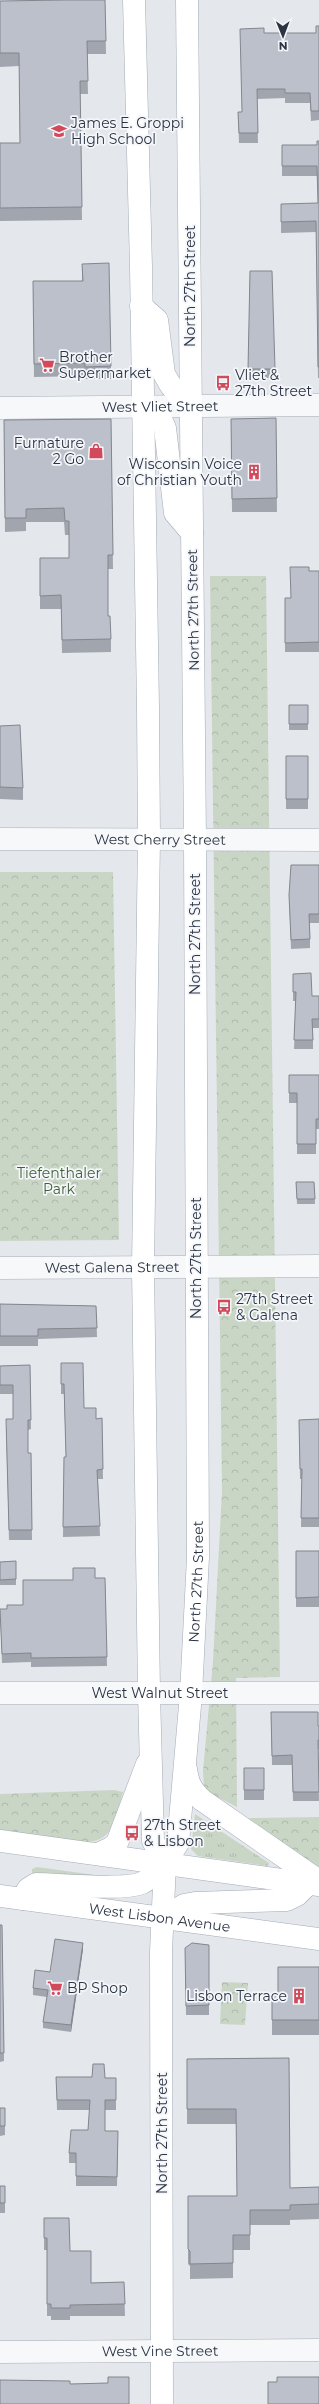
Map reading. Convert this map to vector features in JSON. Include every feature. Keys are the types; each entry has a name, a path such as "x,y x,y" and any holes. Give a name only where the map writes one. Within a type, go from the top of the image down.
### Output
{"main road":[{"path":"134,0 141,306 149,838 143,1268 149,1693 153,1841 166,1863"},
{"name":"North 27th Street","path":"162,2404 163,1918 166,1863 178,1843 184,1758 191,1694 198,1557 195,840 187,0"},
{"path":"141,306 157,320 164,374 171,386 190,406"},
{"path":"142,407 159,415 165,428 176,513 192,533"},
{"path":"98,1854 111,1848 117,1843 151,1753"},
{"path":"184,1758 188,1782 193,1792 316,1883"},
{"path":"0,1841 316,1883"},
{"path":"23,1899 28,1889 36,1884 117,1886 142,1883 166,1863"},
{"path":"163,1918 184,1905 195,1903 287,1900 297,1896 316,1883"},
{"name":"West Lisbon Avenue","path":"0,1896 319,1939"}],"street":[{"name":"West Vliet Street","path":"0,408 319,405"},
{"name":"West Cherry Street","path":"0,839 149,838 195,840 319,840"},
{"name":"West Galena Street","path":"0,1268 319,1266"},
{"name":"West Walnut Street","path":"0,1693 319,1693"},
{"name":"West Vine Street","path":"0,2352 319,2350"}],"green space":[{"path":"210,576 266,576 280,1677 236,1678 237,1807 208,1792 204,1787 203,1771 213,1662 222,1491"},
{"name":"Tiefenthaler Park","path":"0,872 113,872 119,1240 0,1241"},
{"path":"114,1790 123,1792 116,1818 109,1832 96,1841 86,1842 0,1830 0,1794"},
{"path":"195,1814 269,1863 268,1866 198,1856 191,1849"},
{"path":"319,1817 319,1871 241,1821 251,1818"},
{"path":"37,1867 102,1876 35,1876 32,1874 32,1869"},
{"path":"222,1982 248,1983 245,2025 220,2024"}],"building":[{"path":"105,0 106,41 87,41 88,81 80,81 82,207 0,208 0,143 20,143 19,53 0,53 0,1"},
{"path":"316,26 319,26 319,111 311,111 310,93 285,93 285,89 257,89 258,133 239,133 238,112 242,112 240,29 264,28 264,33 316,33"},
{"path":"317,141 319,141 319,367 316,221 281,222 281,204 318,203 317,166 282,166 282,145 317,145"},
{"path":"109,263 111,366 85,367 85,363 34,364 33,281 83,281 82,264"},
{"path":"250,271 272,271 275,369 248,369"},
{"name":"Wisconsin Voice of Christian Youth","path":"276,418 277,498 232,499 231,419"},
{"path":"111,419 113,555 108,555 108,616 110,616 111,639 62,640 61,595 40,596 40,558 69,558 69,521 65,521 64,508 26,509 26,518 5,518 4,420"},
{"path":"290,567 309,567 309,571 319,571 319,642 285,643 285,598 291,598"},
{"path":"289,705 308,705 308,724 289,724"},
{"path":"20,725 23,788 0,787 0,726"},
{"path":"286,756 308,756 308,799 286,799"},
{"path":"291,865 319,865 319,914 309,914 310,939 291,940 289,895"},
{"path":"311,973 312,996 319,996 319,1019 312,1019 313,1040 294,1040 296,992 293,992 293,974"},
{"path":"289,1075 319,1075 319,1119 316,1119 316,1144 297,1144 297,1093 289,1093"},
{"path":"296,1182 314,1182 315,1199 297,1199"},
{"path":"0,1304 96,1306 97,1328 38,1329 38,1336 0,1336"},
{"path":"61,1363 83,1363 84,1408 96,1408 96,1419 102,1418 103,1469 97,1470 100,1526 63,1527 64,1457 66,1457 64,1384 61,1384"},
{"path":"30,1365 31,1420 28,1420 28,1453 31,1453 32,1530 9,1530 6,1419 13,1419 13,1385 0,1385 0,1366"},
{"path":"319,1419 319,1518 301,1518 302,1469 300,1469 299,1420"},
{"path":"296,1551 319,1551 319,1597 296,1598"},
{"path":"16,1561 16,1579 0,1580 0,1562"},
{"path":"73,1568 95,1568 95,1578 105,1578 107,1657 31,1658 31,1653 2,1654 0,1609 7,1609 7,1605 23,1605 23,1580 73,1580"},
{"path":"271,1712 318,1712 319,1792 293,1792 292,1755 272,1756"},
{"path":"244,1768 264,1768 264,1790 244,1790"},
{"path":"0,1925 2,1925 4,2053 0,2053"},
{"path":"55,1939 83,1943 71,2025 43,2022 48,1990 33,1988 35,1970 50,1972"},
{"path":"192,1943 209,1945 209,2005 186,2006 185,1948"},
{"name":"Lisbon Terrace","path":"278,1967 319,1967 319,2020 272,2020 272,1994 278,1994"},
{"path":"289,2058 290,2188 319,2187 319,2204 290,2205 290,2210 250,2210 250,2235 233,2235 233,2263 190,2264 190,2251 188,2249 188,2196 237,2196 236,2109 187,2109 187,2059"},
{"path":"93,2064 104,2064 105,2078 116,2078 116,2100 105,2100 105,2131 118,2131 117,2177 76,2176 76,2153 69,2153 71,2130 88,2130 90,2100 57,2100 56,2077 92,2077"},
{"path":"0,2108 5,2108 5,2126 0,2126"},
{"path":"0,2186 5,2186 5,2203 0,2203"},
{"path":"44,2218 69,2218 70,2251 91,2251 91,2283 124,2282 125,2304 70,2305 70,2308 51,2308 51,2304 47,2304 47,2238 44,2238"},
{"path":"108,2377 129,2377 129,2404 0,2404 0,2380 70,2381 70,2384 108,2383"},
{"path":"277,2377 319,2377 319,2404 268,2404 268,2382 277,2382"}],"place":[{"name":"James E. Groppi High School","path":"59,131"},
{"name":"Brother Supermarket","path":"47,365"},
{"name":"Vliet & 27th Street","path":"223,383"},
{"name":"Furnature 2 Go","path":"96,451"},
{"name":"Wisconsin Voice of Christian Youth","path":"254,472"},
{"name":"27th Street & Galena","path":"224,1307"},
{"name":"27th Street & Lisbon","path":"132,1833"},
{"name":"BP Shop","path":"55,1988"},
{"name":"Lisbon Terrace","path":"299,1996"}]}
